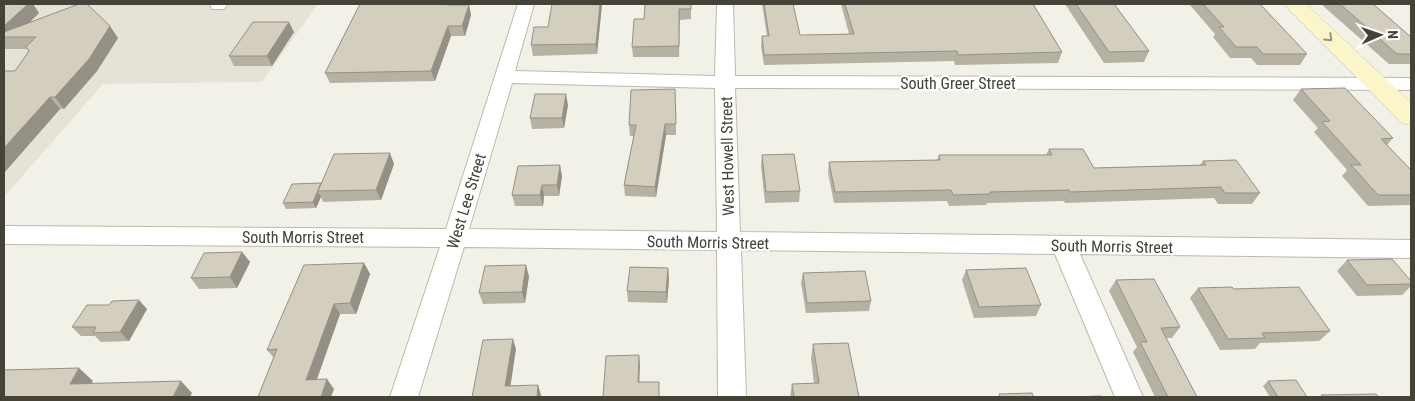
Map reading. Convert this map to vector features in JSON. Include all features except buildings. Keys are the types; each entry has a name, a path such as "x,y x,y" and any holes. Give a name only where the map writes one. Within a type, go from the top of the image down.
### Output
{"main road":[{"path":"1294,4 1411,117"}],"street":[{"name":"West Lee Street","path":"404,397 455,238 526,4"},
{"name":"West Howell Street","path":"725,4 732,397"},
{"name":"South Greer Street","path":"504,77 725,82 1411,84"},
{"name":"South Morris Street","path":"4,235 1411,249"},
{"path":"1064,246 1129,397"}],"shaded area":[{"path":"4,4 318,4 262,82 103,84 4,197"}]}
